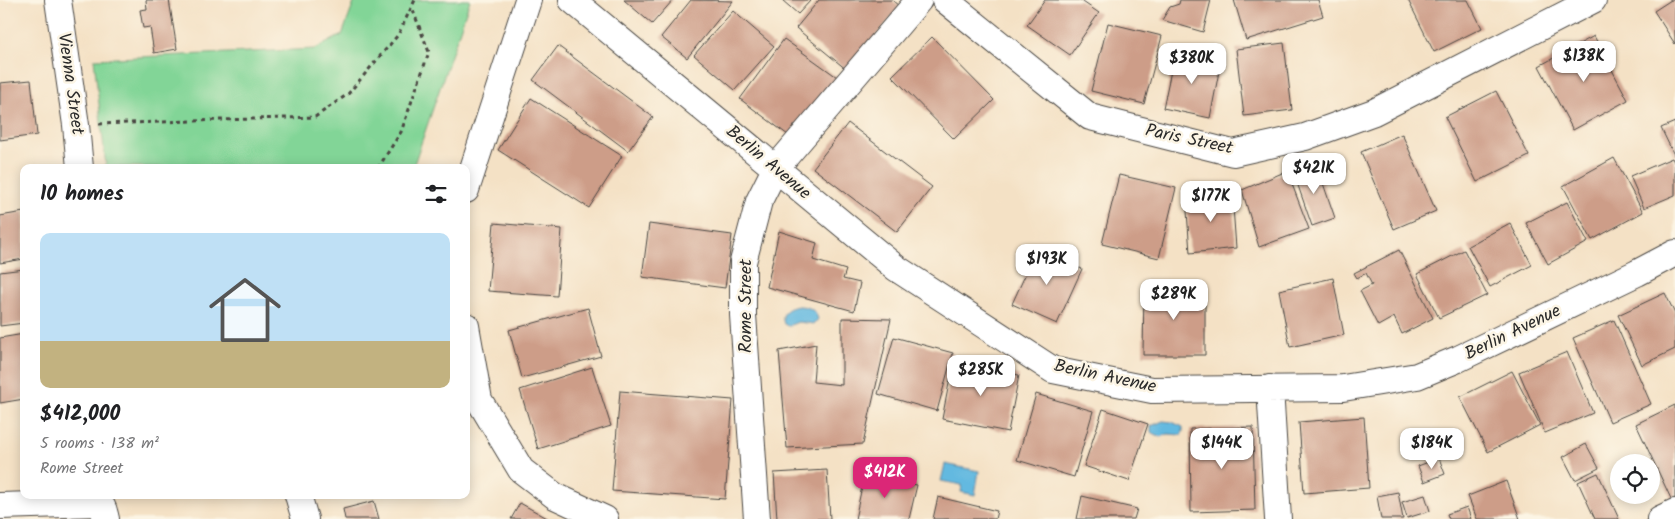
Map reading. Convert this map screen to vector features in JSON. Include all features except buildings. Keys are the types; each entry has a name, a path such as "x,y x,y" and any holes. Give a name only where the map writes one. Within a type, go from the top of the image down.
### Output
{"street":[{"name":"Vienna Street","path":"58,0 76,125 80,164"},
{"path":"470,178 528,0"},
{"name":"Berlin Avenue","path":"572,0 896,268 1053,370 1152,390 1343,388 1417,376 1458,359 1675,253"},
{"name":"Rome Street","path":"757,519 743,315 743,262 759,201 775,169 919,0"},
{"name":"Paris Street","path":"945,0 1090,117 1233,153 1305,137 1374,112 1593,0"},
{"path":"470,349 479,400 521,470 555,496 605,519"},
{"path":"1270,388 1278,519"},
{"path":"299,499 305,519"},
{"path":"0,506 97,502 101,504 106,519"},
{"path":"1660,519 1675,512"}],"path":[{"path":"76,125 315,117 348,94 398,35 412,8 414,0"},
{"path":"381,164 401,132 429,52 412,8"}],"green space":[{"path":"355,0 470,0 414,164 106,164 94,59 315,49 342,35"}],"water":[{"path":"798,306 808,307 813,310 818,319 814,324 798,322 788,326 784,324 783,316 786,311"},
{"path":"1163,421 1172,422 1183,427 1183,432 1181,435 1168,434 1160,437 1151,432 1151,426"},
{"path":"945,464 979,471 975,495 961,492 962,485 941,481"}]}
